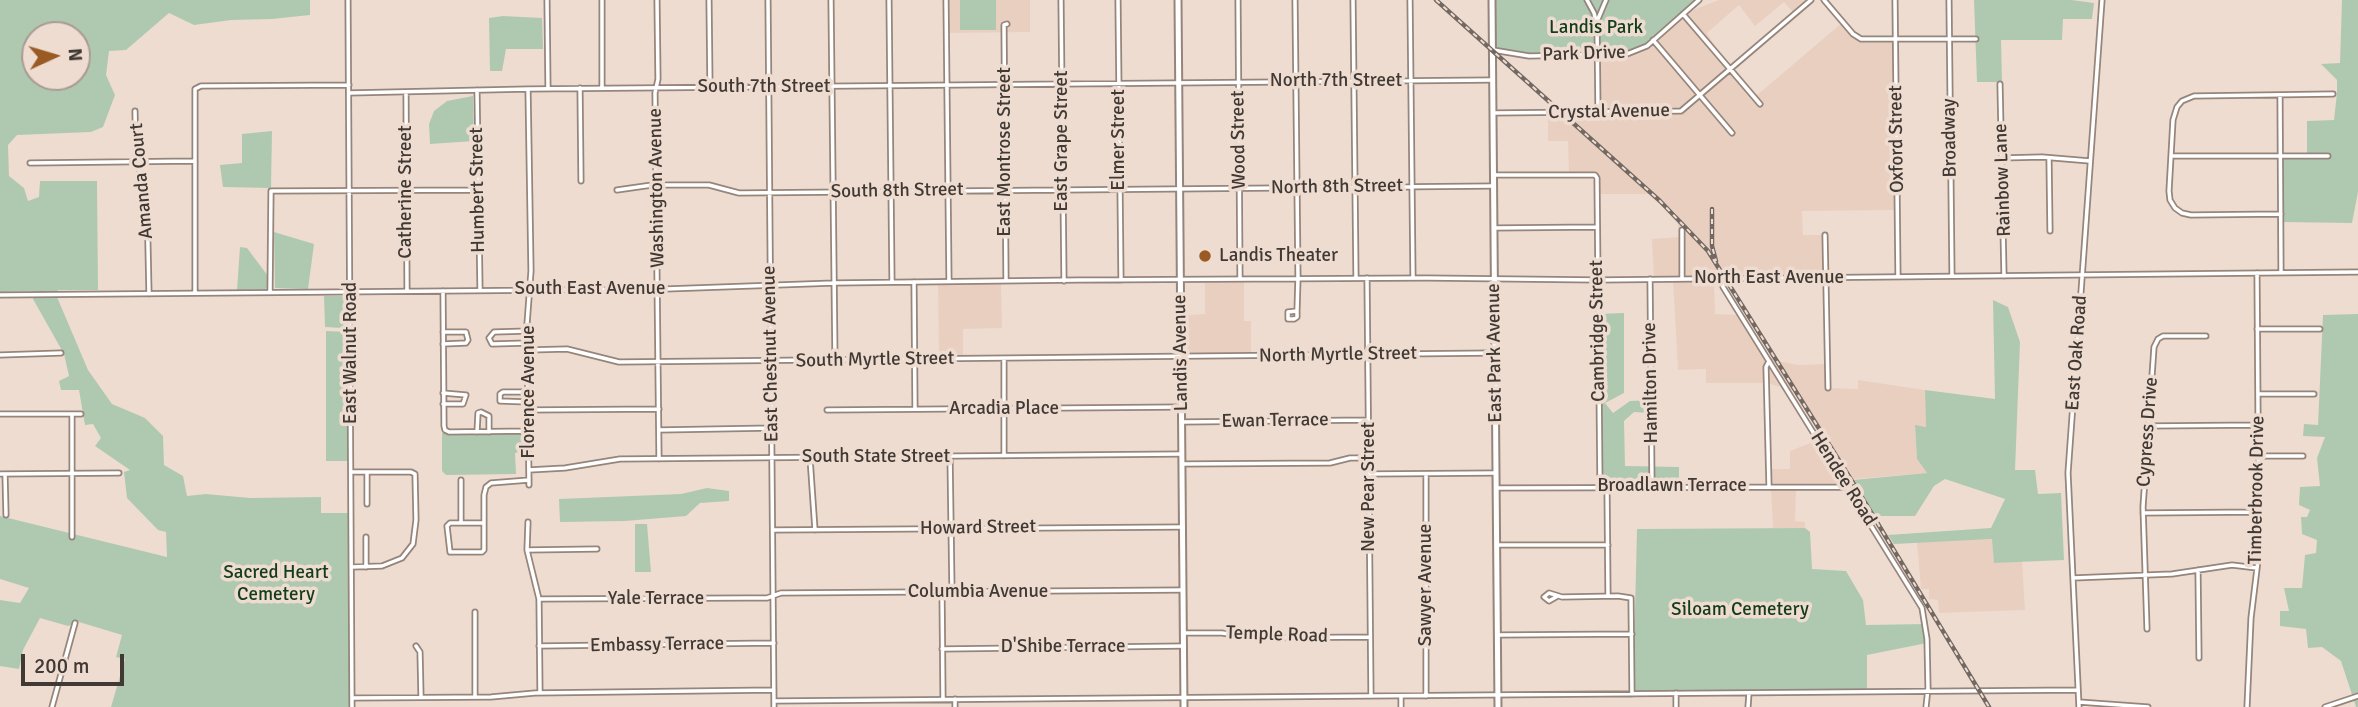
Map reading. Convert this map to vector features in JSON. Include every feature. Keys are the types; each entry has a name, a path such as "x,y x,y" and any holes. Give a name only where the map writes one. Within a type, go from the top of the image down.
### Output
{"main road":[{"name":"Landis Avenue","path":"1178,0 1184,707"},
{"name":"East Park Avenue","path":"1492,0 1498,707"}],"street":[{"name":"East Walnut Road","path":"348,0 352,707"},
{"path":"547,0 548,89"},
{"path":"602,0 602,88"},
{"name":"Washington Avenue","path":"657,0 659,459"},
{"path":"709,0 710,87"},
{"name":"East Chestnut Avenue","path":"768,0 775,707"},
{"path":"831,0 835,360"},
{"path":"888,0 892,282"},
{"path":"946,0 949,282"},
{"name":"East Grape Street","path":"1061,0 1064,281"},
{"name":"Elmer Street","path":"1118,0 1121,280"},
{"name":"Wood Street","path":"1238,0 1240,279"},
{"path":"1296,0 1297,311"},
{"path":"1353,0 1356,278"},
{"path":"1410,0 1413,278"},
{"path":"1587,0 1597,25 1598,112"},
{"path":"1597,25 1606,0"},
{"name":"Park Drive","path":"1493,50 1529,56 1634,53 1699,0"},
{"name":"Crystal Avenue","path":"1493,113 1677,111 1700,95 1811,0"},
{"path":"1824,0 1858,38 1976,39"},
{"name":"Oxford Street","path":"1895,0 1898,277"},
{"name":"Broadway","path":"1949,0 1952,276"},
{"name":"East Oak Road","path":"2079,705 2068,473 2102,0"},
{"path":"1683,14 1760,104"},
{"name":"East Montrose Street","path":"1006,281 1004,25 1007,24"},
{"path":"1653,40 1732,133"},
{"name":"North 7th Street","path":"1179,83 1493,80"},
{"name":"South 7th Street","path":"349,93 580,88 1179,83"},
{"name":"Rainbow Lane","path":"2000,84 2004,276"},
{"path":"195,293 196,87 349,85"},
{"path":"580,88 581,181"},
{"name":"Florence Avenue","path":"484,523 486,488 497,481 529,483 528,89"},
{"name":"Humbert Street","path":"477,90 480,290"},
{"name":"Catherine Street","path":"406,93 407,291"},
{"path":"2281,214 2197,215 2182,213 2172,204 2169,196 2174,116 2182,101 2199,96 2333,94"},
{"path":"2280,95 2281,273"},
{"name":"Amanda Court","path":"135,111 136,162 146,185 149,293"},
{"path":"2171,156 2328,156"},
{"path":"2001,158 2091,161"},
{"path":"2049,158 2050,231"},
{"path":"30,163 194,161"},
{"name":"Cambridge Street","path":"1494,175 1595,175 1600,487"},
{"name":"South 8th Street","path":"617,190 656,185 709,186 739,193 1179,189"},
{"name":"North 8th Street","path":"1179,189 1494,186"},
{"path":"270,292 271,191 478,190"},
{"path":"1494,228 1597,228"},
{"path":"1682,230 1682,278"},
{"path":"1825,235 1828,388"},
{"name":"North East Avenue","path":"1180,280 1598,280 2358,272"},
{"name":"Timberbrook Drive","path":"2247,707 2251,618 2257,568 2257,273"},
{"name":"New Pear Street","path":"1367,278 1371,696"},
{"name":"Hendee Road","path":"1721,278 1723,287 1922,608 1926,620 1926,707"},
{"name":"Hamilton Drive","path":"1650,279 1652,486"},
{"name":"South East Avenue","path":"0,295 658,289 834,283 1180,280"},
{"path":"914,282 915,409"},
{"path":"443,291 443,404 446,430 529,431"},
{"path":"2257,329 2320,329"},
{"path":"527,331 494,332 489,338 492,344 528,343"},
{"path":"443,332 466,332 468,340 466,344 443,344"},
{"name":"Cypress Drive","path":"2147,629 2143,513 2156,342 2167,336 2206,336"},
{"name":"South Myrtle Street","path":"528,350 567,349 614,362 1181,357"},
{"path":"0,355 61,353"},
{"name":"North Myrtle Street","path":"1181,357 1495,353"},
{"path":"1004,359 1004,456"},
{"path":"1769,361 1766,367 1769,486"},
{"path":"528,391 500,394 500,401 528,402"},
{"path":"443,393 466,395 463,404 443,404"},
{"path":"2258,394 2314,394"},
{"name":"Arcadia Place","path":"827,410 1182,407"},
{"path":"528,410 659,408"},
{"path":"477,432 478,413 485,412 489,416 489,432"},
{"path":"0,414 81,414"},
{"path":"72,414 72,537"},
{"name":"Ewan Terrace","path":"1182,422 1368,420"},
{"path":"2148,426 2258,425"},
{"path":"659,430 772,428"},
{"name":"South State Street","path":"529,470 558,469 615,460 1182,454"},
{"path":"950,456 952,592"},
{"path":"2258,456 2303,456"},
{"path":"810,458 815,530"},
{"path":"1182,464 1330,463 1350,458 1368,458"},
{"path":"352,472 415,474 416,520 413,544 401,558 382,566 352,567"},
{"path":"367,472 367,504"},
{"path":"6,515 3,474 120,473"},
{"path":"1369,474 1496,473"},
{"name":"Sawyer Avenue","path":"1426,474 1426,696"},
{"path":"461,480 461,522"},
{"name":"Broadlawn Terrace","path":"1496,488 1847,486"},
{"path":"1607,487 1608,596"},
{"path":"2143,513 2258,512"},
{"path":"528,522 527,550 538,599 540,693"},
{"path":"450,523 484,523 482,552 453,553 448,548 447,526 450,523"},
{"name":"Howard Street","path":"773,530 1183,527"},
{"path":"366,537 366,567"},
{"path":"1497,545 1608,545"},
{"path":"527,550 597,549"},
{"path":"2073,578 2144,575 2232,565 2257,568"},
{"path":"2197,570 2199,658"},
{"name":"Columbia Avenue","path":"773,596 781,593 1183,590"},
{"path":"942,592 943,699"},
{"path":"1556,597 1549,601 1544,597 1549,593 1562,597 1631,598 1632,694"},
{"name":"Yale Terrace","path":"538,599 773,596"},
{"path":"475,612 475,697"},
{"path":"52,707 75,623"},
{"name":"Temple Road","path":"1184,633 1222,633 1254,638 1370,637"},
{"path":"1498,635 1632,634"},
{"name":"Embassy Terrace","path":"539,646 774,643"},
{"path":"416,646 420,652 421,698"},
{"name":"D'Shibe Terrace","path":"942,649 1184,646"},
{"path":"352,698 774,690"},
{"path":"774,701 2078,690"},
{"path":"1676,693 1676,707"},
{"path":"1748,707 1749,693"},
{"path":"1401,696 1401,707"},
{"path":"2325,707 2358,696"},
{"path":"955,699 956,707"},
{"path":"2079,705 2148,707"}],"shaded area":[{"path":"946,0 1030,0 1030,32 946,33"},
{"path":"1719,0 1810,0 1794,13 1784,2 1755,26 1739,5 1707,33 1722,58 1756,96 1843,22 1859,39 1896,40 1897,210 1802,211 1803,235 1824,235 1825,278 1714,280 1715,314 1741,315 1769,359 1798,365 1827,364 1828,388 1858,389 1858,380 1925,390 1926,428 1915,426 1917,459 1927,473 1854,479 1850,489 1796,489 1795,521 1805,522 1805,528 1773,528 1770,469 1790,469 1790,451 1826,437 1798,392 1767,383 1706,383 1706,369 1678,370 1673,280 1654,280 1652,239 1679,237 1677,214 1655,194 1598,194 1597,176 1569,175 1568,141 1548,141 1548,113 1598,112 1597,53"},
{"path":"1244,282 1244,321 1251,321 1251,352 1187,354 1187,315 1205,314 1205,283"},
{"path":"938,284 1001,284 1002,328 963,329 963,355 939,355"},
{"path":"1993,539 1994,563 2022,561 2025,610 1939,613 1938,600 1929,599 1929,589 1921,589 1917,542"}],"green space":[{"name":"Sacred Heart Cemetery","path":"0,0 310,0 310,15 272,19 231,20 194,25 169,13 126,50 109,51 106,75 115,95 103,127 91,132 17,135 8,145 9,176 24,188 28,201 39,197 40,181 97,181 98,290 58,290 57,297 88,370 112,404 145,418 163,436 164,465 183,476 187,496 206,494 250,498 321,497 321,513 349,513 350,707 111,707 125,659 116,657 122,635 79,622 68,626 40,618 23,650 19,669 0,666 0,600 20,603 29,588 0,579 0,516 167,557 166,532 158,530 127,498 124,472 130,470 95,446 101,438 93,424 85,425 79,390 61,390 59,381 69,376 64,354 33,299 33,291 0,292"},
{"path":"960,0 996,0 996,30 960,30"},
{"name":"Landis Park","path":"1492,0 1699,0 1636,52 1541,56 1493,50"},
{"path":"1974,0 2072,0 2094,3 2092,19 2063,19 2062,40 2001,40 2002,82 1977,82"},
{"path":"2342,0 2358,0 2358,192 2352,223 2281,222 2280,156 2307,153 2307,121 2334,120 2337,80 2321,64 2340,63"},
{"path":"489,18 542,18 543,49 506,49 502,71 490,71"},
{"path":"473,96 474,141 430,144 429,124 434,111 447,101"},
{"path":"272,131 271,188 223,187 220,165 242,163 242,134"},
{"path":"274,232 314,244 308,289 275,288"},
{"path":"240,247 247,248 268,276 268,288 237,290"},
{"path":"324,296 347,296 348,323 343,328 325,327"},
{"path":"1993,300 2008,307 2020,342 2015,470 2035,470 2038,494 2061,493 2064,560 1994,563 1992,539 1894,544 1888,535 1991,528 2005,499 1945,479 1934,486 1915,516 1875,516 1853,480 1927,473 1917,459 1915,425 1926,427 1925,390 1995,399"},
{"path":"1624,313 1624,393 1605,403 1613,413 1630,401 1651,400 1651,413 1634,412 1624,421 1625,466 1679,467 1679,486 1601,488 1599,314"},
{"path":"2358,314 2356,707 2341,661 2322,647 2308,648 2306,629 2280,626 2280,611 2289,611 2284,588 2302,588 2305,555 2316,553 2317,540 2302,534 2301,517 2307,517 2310,510 2299,505 2300,487 2320,486 2317,458 2325,437 2303,436 2304,424 2318,425 2323,315"},
{"path":"326,331 348,332 350,461 326,461"},
{"path":"442,433 527,433 527,450 515,453 516,474 446,475 442,471"},
{"path":"707,488 729,491 729,501 700,503 686,516 560,522 559,499 681,494"},
{"path":"635,524 647,524 651,572 635,572"},
{"name":"Siloam Cemetery","path":"1805,528 1810,532 1812,569 1846,571 1863,600 1866,625 1927,624 1927,643 1867,655 1867,692 1633,695 1637,529"}],"railway":[{"path":"1436,0 1660,201 1708,251 1989,707"},
{"path":"1712,209 1712,246 1716,261"}],"place":[{"name":"Landis Theater","path":"1205,256"}]}
